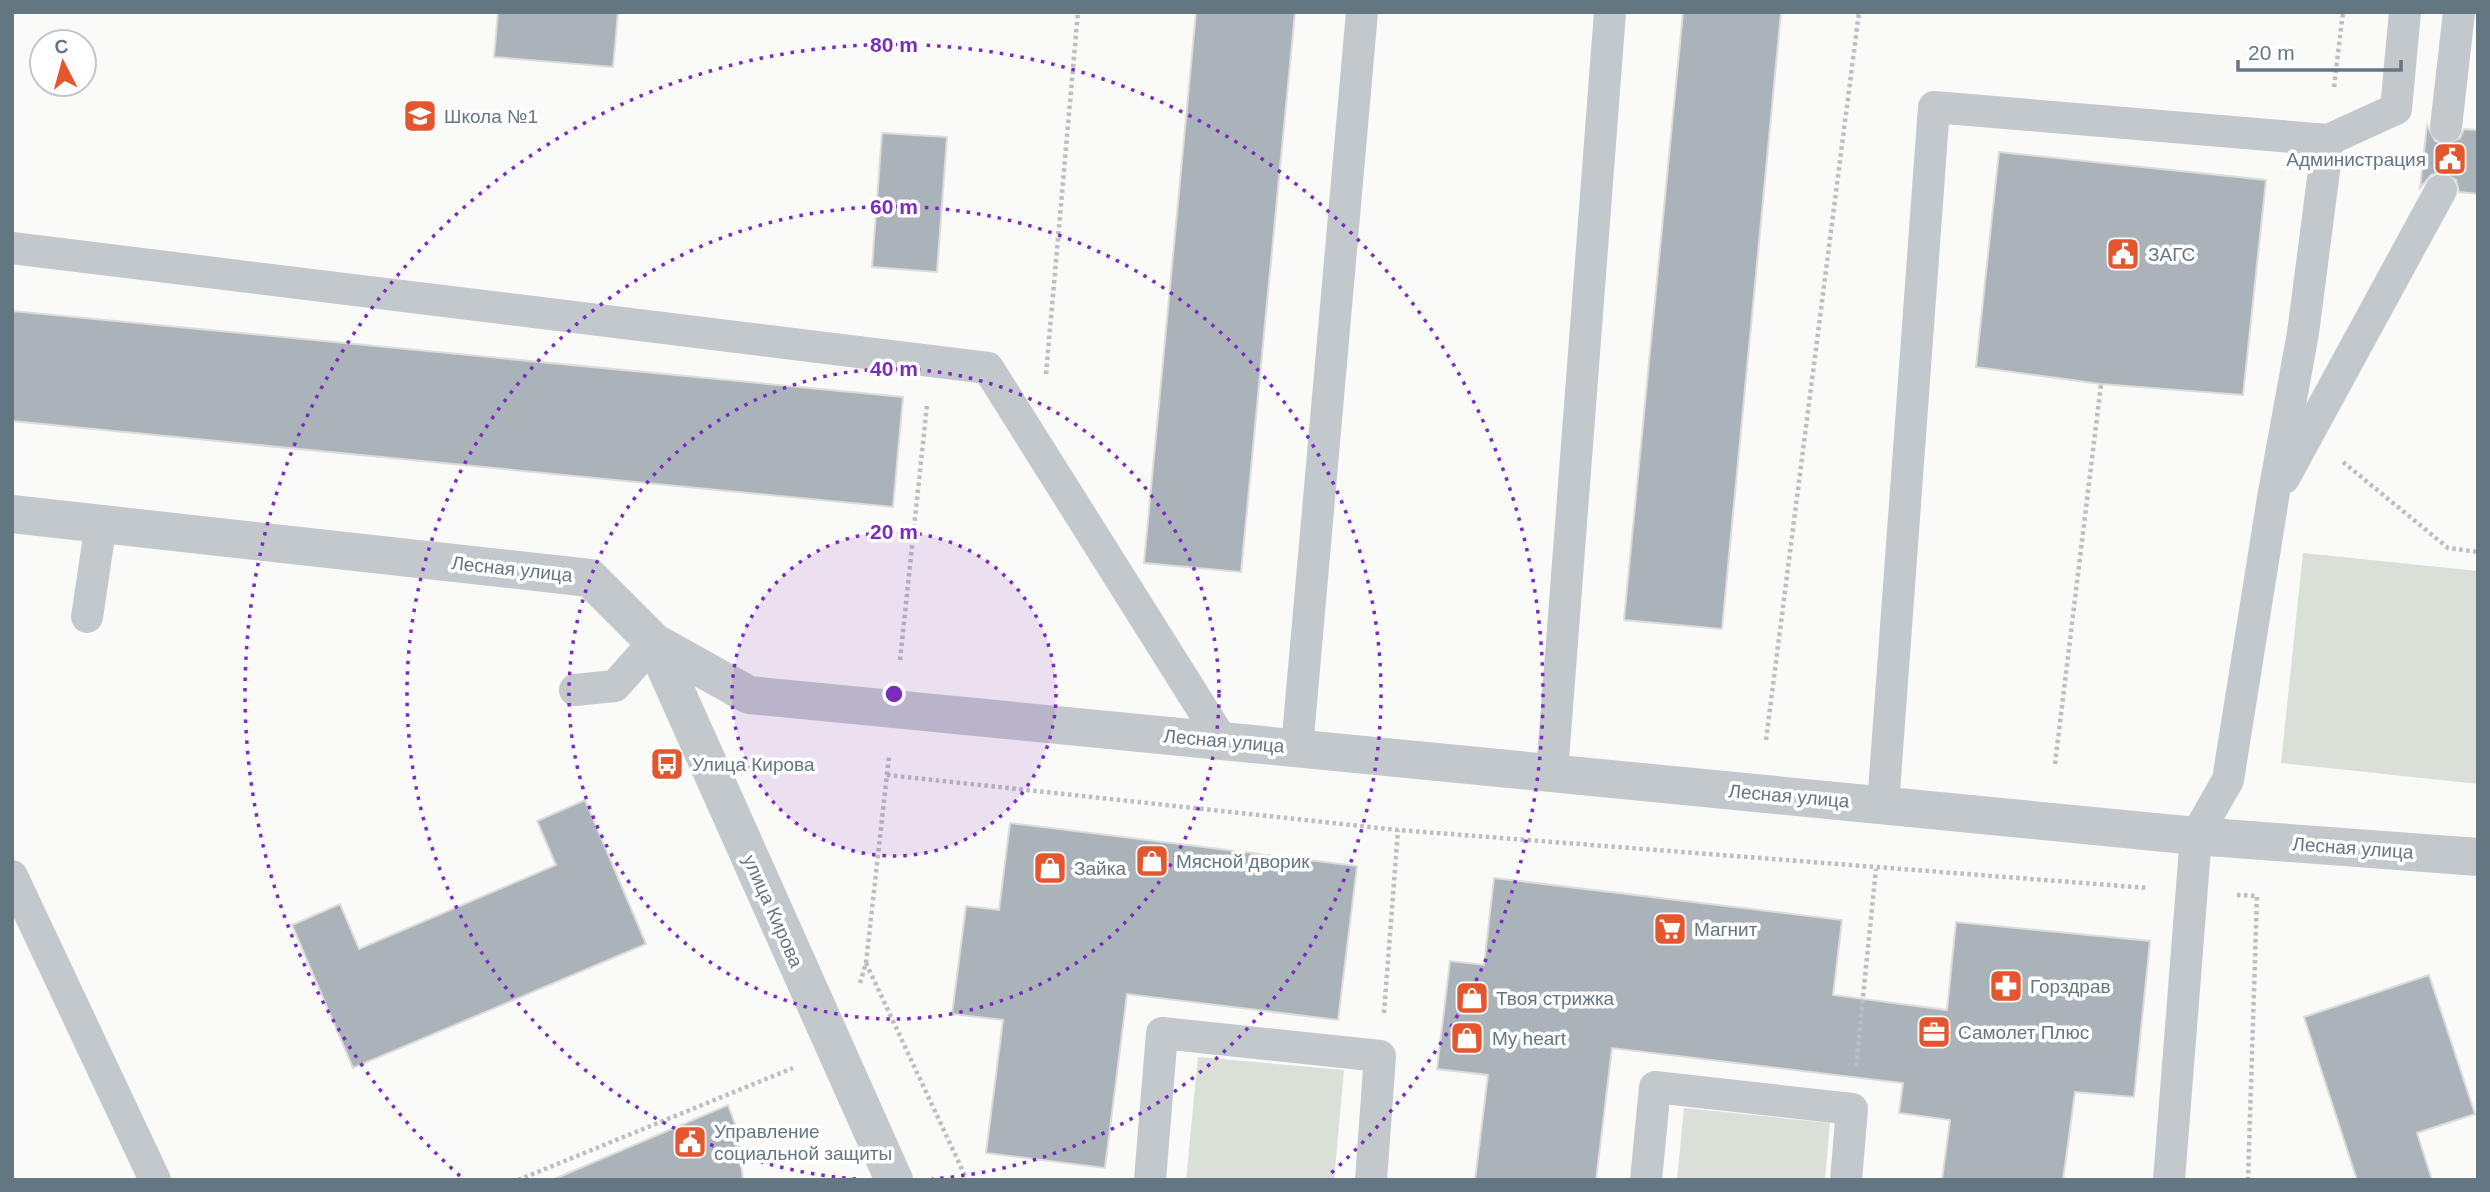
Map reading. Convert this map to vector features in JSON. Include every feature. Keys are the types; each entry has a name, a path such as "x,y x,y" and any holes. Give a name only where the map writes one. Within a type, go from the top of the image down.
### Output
{"street":[{"name":"Лесная улица","path":"12,514 590,578 654,642 749,695 2196,836 2478,857"},
{"name":"улица Кирова","path":"654,642 894,1180"}],"lane":[{"path":"1297,748 1362,12"},
{"path":"1552,773 1609,12"},
{"path":"1883,805 1934,107 2328,140 2396,108 2405,12"},
{"path":"2446,127 2459,12"},
{"path":"2169,1180 2196,836 2228,780 2273,498 2304,333 2328,140"},
{"path":"2273,498 2310,435 2441,190"},
{"path":"12,248 988,368 1193,689 1223,741"},
{"path":"87,617 101,523"},
{"path":"575,690 615,685 654,642"},
{"path":"12,876 155,1180"},
{"path":"1150,1180 1162,1033 1380,1056 1371,1180"},
{"path":"1646,1180 1655,1087 1852,1109 1846,1180"}],"path":[{"path":"1039,451 1078,12"},
{"path":"1766,740 1859,12"},
{"path":"2328,140 2343,12"},
{"path":"518,1180 810,1061 837,1054 866,963 931,362"},
{"path":"2055,764 2101,384"},
{"path":"2310,435 2448,548 2478,552"},
{"path":"887,775 1398,830 1876,869 2257,896 2248,1180"},
{"path":"1380,1056 1398,830"},
{"path":"1852,1109 1876,869"},
{"path":"866,963 967,1180"}],"shaded area":[{"path":"2303,553 2478,571 2478,784 2281,763"},
{"path":"1198,1057 1344,1070 1334,1180 1186,1180"},
{"path":"1684,1108 1830,1123 1825,1180 1677,1180"}],"building":[{"path":"498,12 618,12 613,67 494,57"},
{"path":"1196,12 1295,12 1241,572 1144,563"},
{"path":"1683,12 1781,12 1722,629 1624,620"},
{"name":"Администрация","path":"2427,125 2435,141 2445,145 2460,138 2464,129 2478,130 2478,194 2459,192 2456,180 2441,172 2431,175 2420,188"},
{"path":"882,133 947,137 937,272 872,267"},
{"name":"ЗАГС","path":"1999,152 2266,180 2243,395 2101,384 1976,367"},
{"path":"12,311 903,397 893,507 12,421"},
{"path":"585,800 646,944 353,1068 292,925 340,904 359,949 556,865 537,821"},
{"path":"1010,823 1357,866 1338,1020 1127,994 1105,1168 986,1153 1003,1020 952,1014 966,906 999,910"},
{"path":"1494,878 1842,920 1833,995 1947,1010 1956,922 2150,941 2134,1097 2075,1092 2063,1180 1942,1180 1950,1120 1899,1113 1903,1083 1612,1048 1596,1180 1475,1180 1488,1075 1437,1069 1450,961 1484,965"},
{"path":"2429,975 2475,1114 2417,1133 2432,1180 2357,1180 2304,1017"},
{"name":"Управление социальной защиты","path":"728,1105 738,1132 743,1180 552,1180"}],"place":[{"name":"Школа №1","path":"420,116"},
{"name":"Администрация","path":"2450,159"},
{"name":"ЗАГС","path":"2123,254"},
{"name":"Улица Кирова","path":"667,764"},
{"name":"Мясной дворик","path":"1152,861"},
{"name":"Зайка","path":"1050,868"},
{"name":"Магнит","path":"1670,929"},
{"name":"Горздрав","path":"2006,986"},
{"name":"Твоя стрижка","path":"1472,998"},
{"name":"Самолет Плюс","path":"1934,1032"},
{"name":"My heart","path":"1467,1038"},
{"name":"Управление социальной защиты","path":"690,1142"}]}
